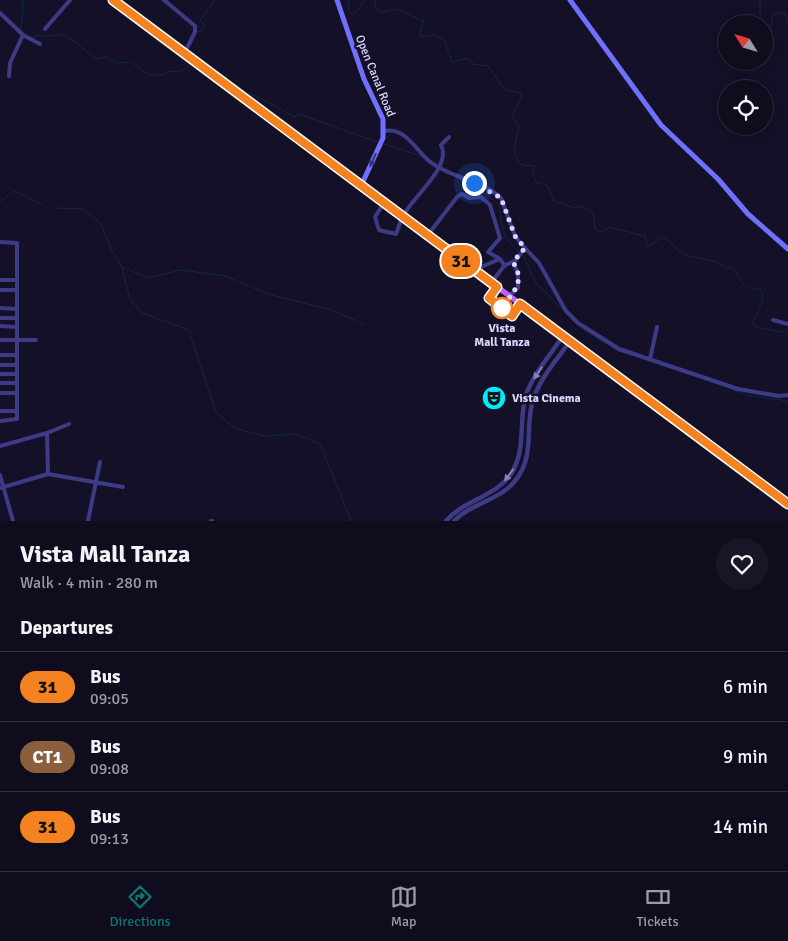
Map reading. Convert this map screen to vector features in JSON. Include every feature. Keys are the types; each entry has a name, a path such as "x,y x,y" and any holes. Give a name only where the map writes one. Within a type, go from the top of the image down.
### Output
{"main road":[{"path":"113,0 180,48 186,56 788,504"},
{"name":"Open Canal Road","path":"337,0 364,79 383,119 384,131 361,186"},
{"path":"570,0 661,125 718,179 748,214 788,250"}],"street":[{"path":"45,29 70,0"},
{"path":"164,0 195,26 195,32 186,56"},
{"path":"0,13 23,35 40,44"},
{"path":"9,76 10,63 23,35"},
{"path":"384,131 395,130 401,132 429,161 501,198 515,236 539,263 566,310 578,323 619,349 738,389 778,396 788,395"},
{"path":"384,203 375,217 379,230 396,234 403,217 440,166 444,153 441,145 449,137"},
{"path":"427,236 457,197 462,194 470,198 481,197 490,205 500,238 488,252 500,259 505,266"},
{"path":"0,242 17,243 17,411 16,421 0,421"},
{"path":"491,283 505,266 513,262 525,248"},
{"path":"474,270 500,259"},
{"path":"509,296 518,288 518,273 513,262"},
{"path":"0,280 17,280"},
{"path":"0,290 17,290"},
{"path":"0,308 17,309"},
{"path":"0,318 17,318"},
{"path":"773,320 788,324"},
{"path":"0,326 17,327"},
{"path":"650,359 657,327"},
{"path":"446,521 457,510 504,483 515,467 522,442 522,413 527,393 563,336"},
{"path":"0,340 36,340"},
{"path":"454,521 466,510 509,488 521,471 530,442 530,414 534,396 545,375 570,341"},
{"path":"0,355 17,355"},
{"path":"0,365 17,365"},
{"path":"0,374 17,374"},
{"path":"0,383 17,383"},
{"path":"0,392 17,393"},
{"path":"0,411 17,411"},
{"path":"0,446 47,433 69,424"},
{"path":"47,433 48,474"},
{"path":"88,521 100,462"},
{"path":"2,487 48,474 123,487"},
{"path":"0,475 13,521"},
{"path":"483,496 486,501"}],"waterway":[{"path":"23,0 20,28 23,33"},
{"path":"197,31 201,32 205,26 200,20 215,0"},
{"path":"349,0 348,11 352,14 357,11 365,0"},
{"path":"375,0 375,7 381,12 396,9 424,21 420,32 421,37 433,35 444,39 452,62 468,58 473,64 488,66 505,90 521,93 521,98 512,116 519,127 515,148 516,158 523,165 534,166 533,176 537,183 547,185 554,201 574,208 581,206 593,213 595,229 601,232 609,227 645,236 647,247 661,238 667,239 679,251 689,256 717,262 726,268 732,267 744,285 761,290 763,294 753,322 755,327 788,333"},
{"path":"760,0 760,21 771,27 773,14 784,12 788,24"},
{"path":"33,38 38,35 62,35 74,41 97,59 105,57 117,63 131,62 149,75 164,75 169,71 180,72 193,63"},
{"path":"191,45 195,35"},
{"path":"188,50 194,56"},
{"path":"196,57 220,77"},
{"path":"232,85 248,96 250,93 295,117 299,114 377,142"},
{"path":"384,144 421,156"},
{"path":"453,176 483,192 499,205 506,238 524,257 536,283 565,312"},
{"path":"0,202 14,191 42,204"},
{"path":"55,208 84,209 101,224 112,251 122,267 130,299 142,313 189,330 216,412 234,428 264,436 296,434 320,444 351,521"},
{"path":"122,267 148,278 181,270 225,276 268,294 331,310 364,324"},
{"path":"584,330 618,351 634,356"},
{"path":"719,384 746,395 788,401"}],"bus line":[{"name":"31","path":"113,0 180,48 184,54 203,69 497,287 489,298 512,316 520,304 788,504"}],"place":[{"name":"Vista Mall Tanza","path":"502,308"},
{"name":"Vista Cinema","path":"494,398"}],"route":[{"path":"474,183 501,198 515,236 525,248 513,262 518,273 518,288 509,296 502,308"}]}
